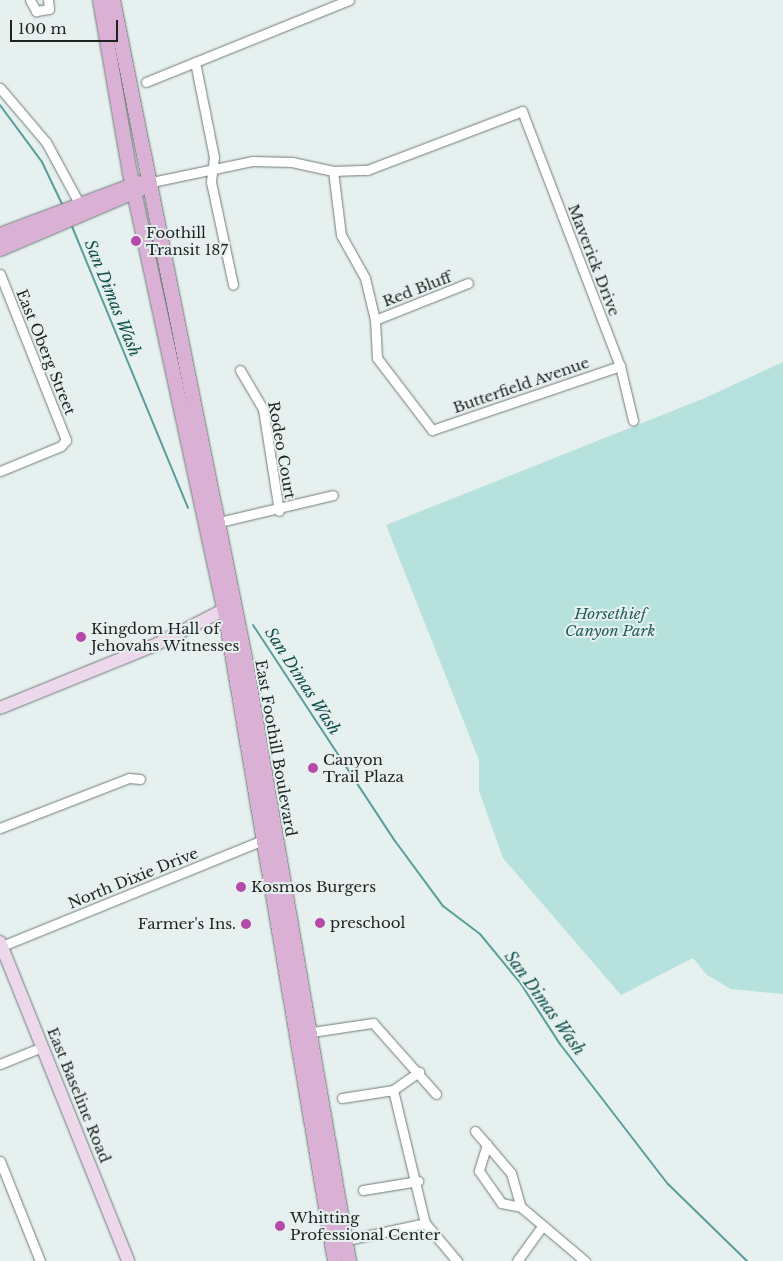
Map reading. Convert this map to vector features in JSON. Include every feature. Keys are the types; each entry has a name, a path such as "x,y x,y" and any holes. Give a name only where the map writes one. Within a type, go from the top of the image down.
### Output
{"main road":[{"name":"East Foothill Boulevard","path":"100,0 133,189 213,524"},
{"name":"East Foothill Boulevard","path":"113,0 230,608 339,1242 349,1261"},
{"path":"0,235 70,212 147,183"},
{"path":"0,249 70,212"},
{"path":"0,708 230,608"},
{"name":"East Baseline Road","path":"1,944 128,1261"},
{"name":"East Foothill Boulevard","path":"334,1261 339,1242"}],"street":[{"path":"30,0 36,11 49,8 48,0"},
{"path":"146,82 349,0"},
{"path":"195,62 214,157 211,182 233,285"},
{"path":"0,88 46,142 70,212"},
{"name":"Maverick Drive","path":"333,171 367,170 522,111 620,366 633,420"},
{"path":"147,183 252,161 292,162 333,171 341,235 365,278 376,320"},
{"name":"East Oberg Street","path":"0,274 66,440 61,446 0,471"},
{"name":"Red Bluff","path":"376,320 468,283"},
{"name":"Butterfield Avenue","path":"376,320 377,358 432,430 620,366"},
{"name":"Rodeo Court","path":"240,370 263,409 279,511"},
{"path":"213,524 279,511 334,495"},
{"path":"0,828 129,778 140,779"},
{"name":"North Dixie Drive","path":"1,944 269,838"},
{"path":"303,1034 373,1023 419,1072 436,1094"},
{"path":"0,1064 42,1047"},
{"path":"342,1098 393,1090 419,1072"},
{"path":"393,1090 404,1146 418,1181 425,1223 458,1261"},
{"path":"476,1131 511,1173 521,1207"},
{"path":"486,1144 480,1171 501,1203 521,1207 585,1261"},
{"path":"0,1161 40,1261"},
{"path":"363,1190 418,1181"},
{"path":"339,1242 425,1223"},
{"path":"517,1261 543,1225"}],"green space":[{"name":"Horsethief Canyon Park","path":"783,362 783,994 731,989 707,975 693,958 621,995 503,858 479,791 479,760 386,525 705,398"}],"waterway":[{"name":"San Dimas Wash","path":"0,105 42,162 63,206"},
{"name":"San Dimas Wash","path":"71,224 188,508"},
{"name":"San Dimas Wash","path":"253,625 395,841 443,906 480,934 521,984 560,1044 668,1184 747,1261"}],"place":[{"name":"Foothill Transit 187","path":"136,241"},
{"name":"Kingdom Hall of Jehovahs Witnesses","path":"81,637"},
{"name":"Canyon Trail Plaza","path":"313,768"},
{"name":"Kosmos Burgers","path":"241,887"},
{"name":"preschool","path":"320,923"},
{"name":"Farmer's Ins.","path":"246,924"},
{"name":"Whitting Professional Center","path":"280,1226"}]}
